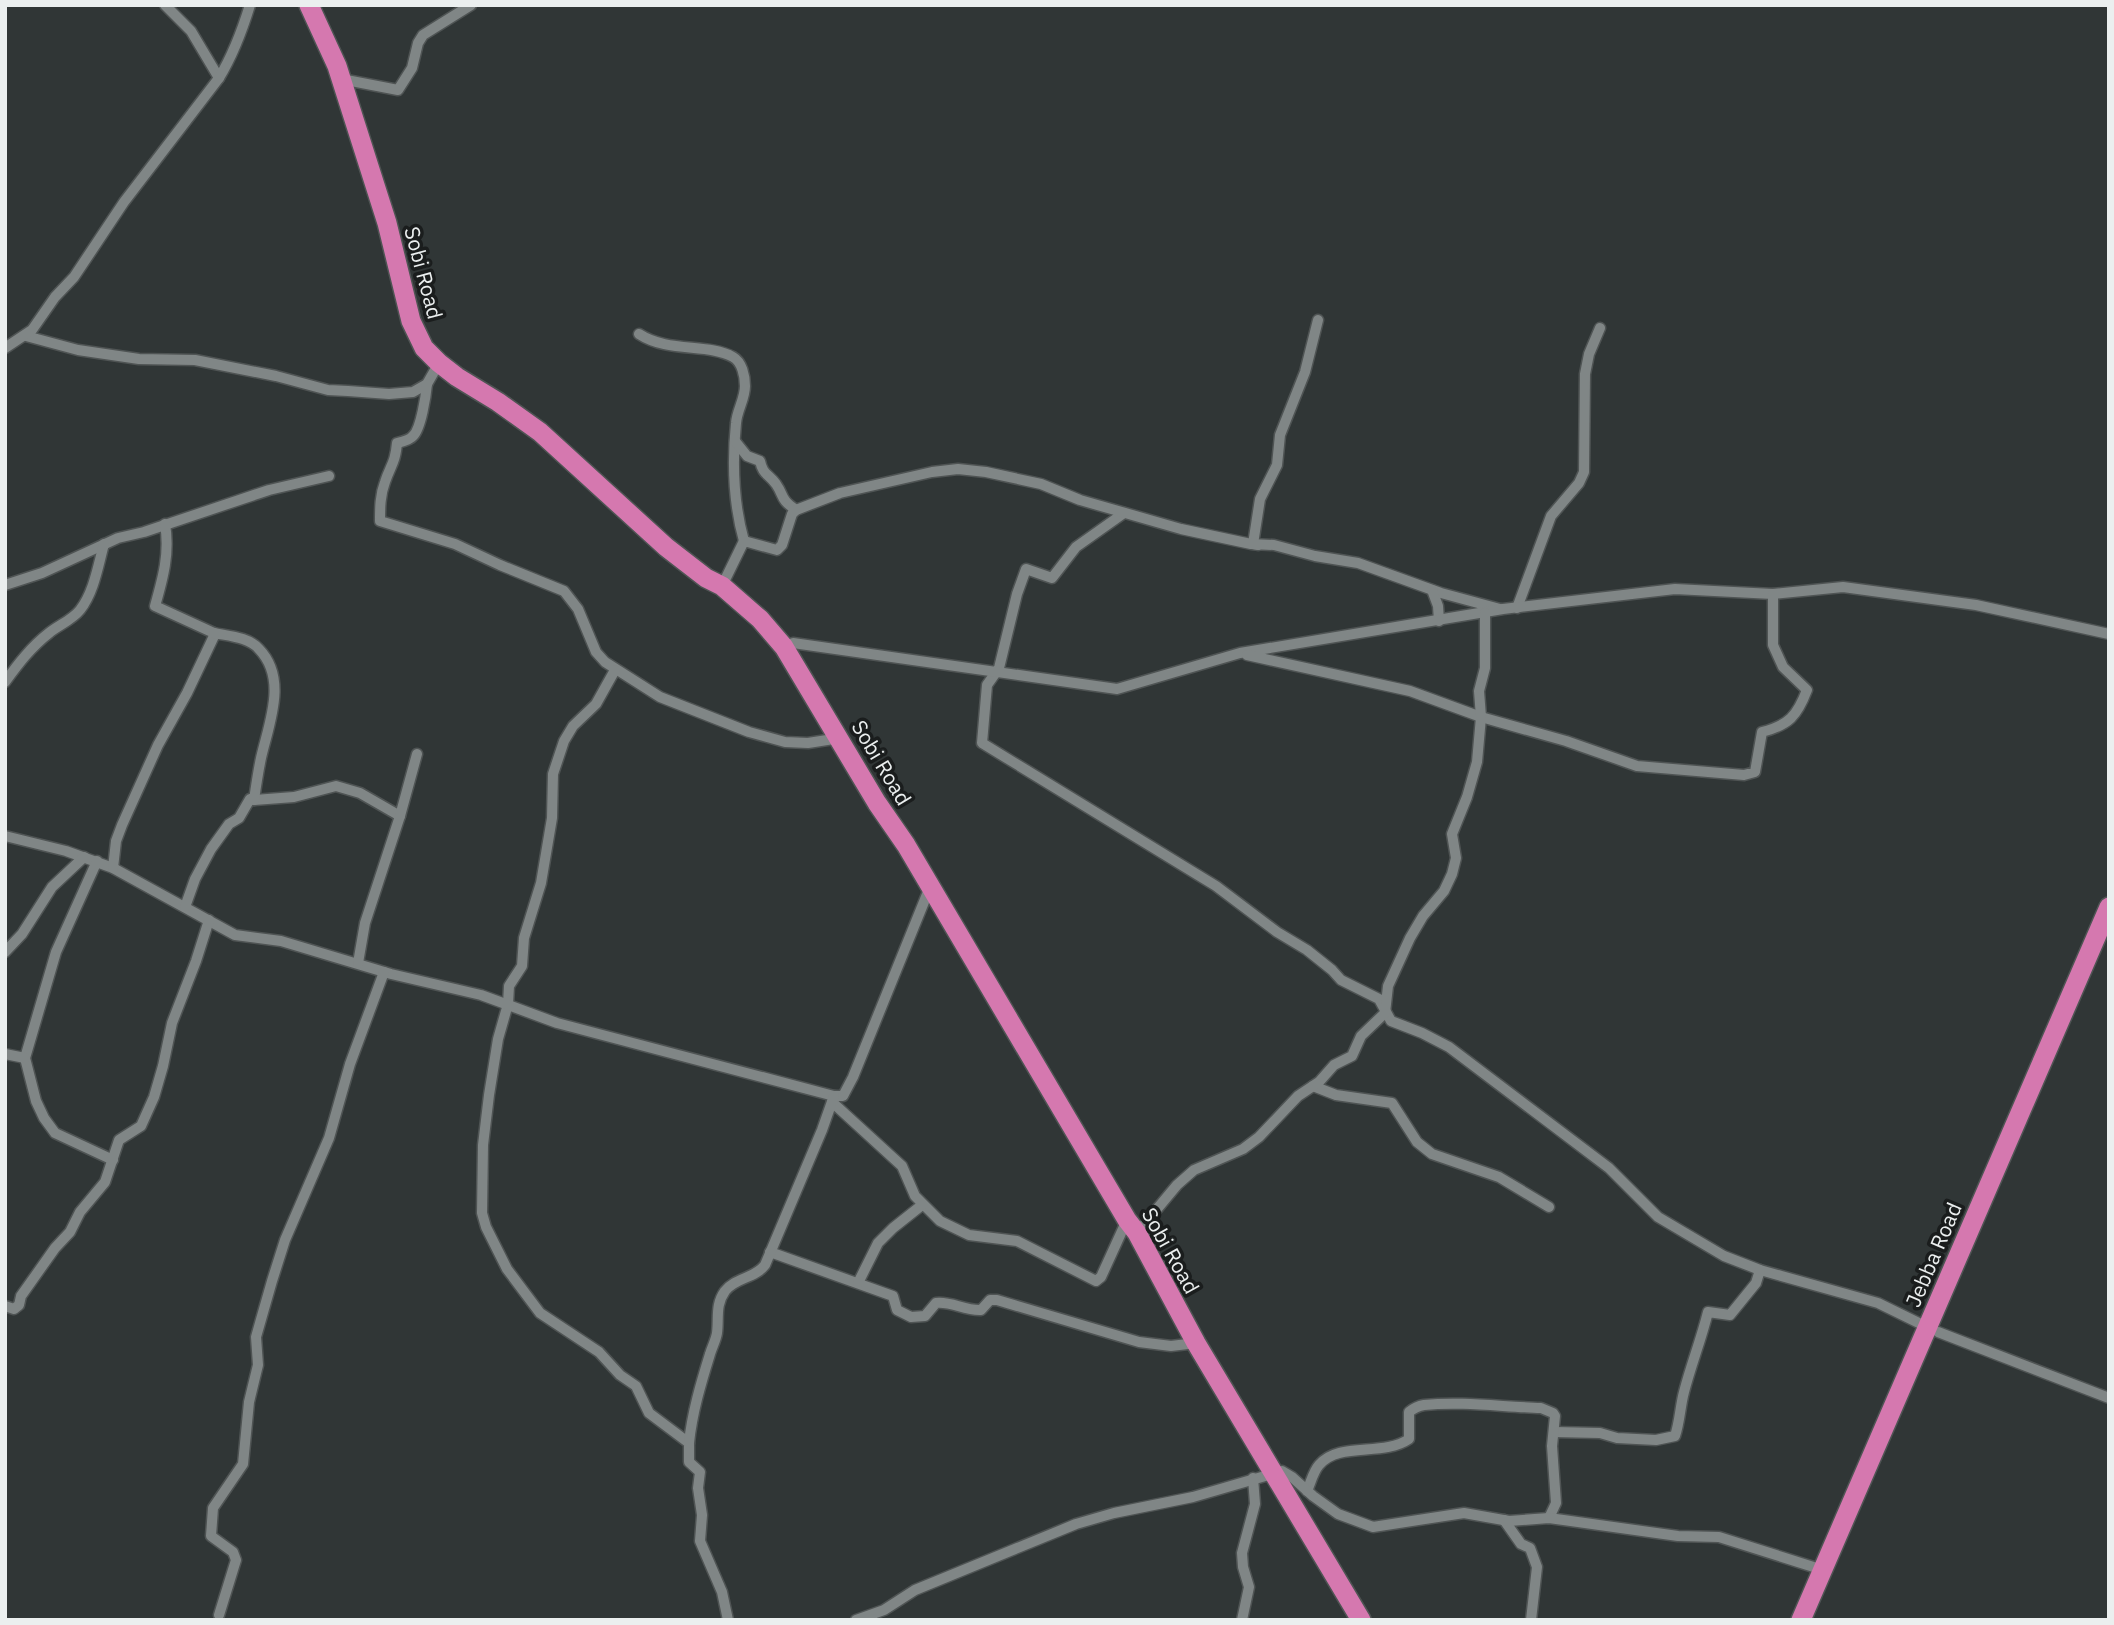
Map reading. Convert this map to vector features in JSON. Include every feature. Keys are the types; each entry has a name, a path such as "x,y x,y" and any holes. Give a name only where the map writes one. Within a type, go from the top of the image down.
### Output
{"highway":[{"name":"Sobi Road","path":"309,5 341,79 387,223 411,321 424,348 439,363 540,432 666,547 744,604 784,647 1132,1227 1196,1343 1362,1620"},
{"name":"Jebba Road","path":"1801,1620 1933,1329 2109,907"},
{"path":"1814,1620 1933,1329 2109,935"}],"street":[{"path":"165,5 191,31 219,78"},
{"path":"5,348 26,335 74,277 124,202 219,78 230,61 250,5"},
{"path":"341,79 398,90 412,68 418,43 423,35 471,5"},
{"path":"1253,544 1260,499 1278,465 1280,435 1296,398 1318,320"},
{"path":"1517,608 1551,516 1579,484 1584,472 1585,374 1589,354 1600,328"},
{"path":"639,334 664,345 723,353 738,361 743,370 745,386 736,418 734,495 744,541 722,586"},
{"path":"26,335 49,343 119,357 195,360 239,368 328,390 403,393 413,392 426,384"},
{"path":"439,363 426,384 423,410 413,437 397,443 395,462 383,484 378,509 380,521 455,544 500,565 556,586 572,600 596,652 615,670 660,697 748,732 785,742 808,743 840,738"},
{"path":"735,441 747,456 760,461 762,471 775,483 783,501 796,510"},
{"path":"744,541 777,550 782,545 792,513 796,510 873,485 958,469 1041,484 1080,500 1124,513 1253,544 1274,545 1358,563 1432,590 1503,610"},
{"path":"5,585 74,561 104,544 165,523 269,489 330,476"},
{"path":"1124,513 1076,547 1052,578 1026,569 1017,594 999,668 987,685 982,743 1216,886 1277,932 1307,950 1341,980 1379,999 1391,1021 1449,1047 1609,1168 1658,1217 1724,1256 1759,1270 1878,1303 1933,1329 2109,1398"},
{"path":"165,523 168,541 166,567 155,606 214,633 248,641 259,649 270,667 274,681 273,716 261,757 254,800"},
{"path":"5,682 35,645 78,613 90,591 104,544"},
{"path":"784,647 793,643 1117,689 1240,653 1517,608 1675,589 1773,594 1843,587 1976,605 2109,634"},
{"path":"1432,590 1438,606 1438,621"},
{"path":"1240,653 1410,691 1481,717 1566,741 1637,766 1744,775 1755,772 1762,732 1783,727 1801,704 1807,690 1783,667 1773,645 1773,594"},
{"path":"5,836 113,867 245,938 281,942 384,972 481,995 557,1023 833,1099 902,1166 915,1196 940,1221 963,1233 1017,1241 1096,1281 1101,1278 1132,1227 1177,1185 1194,1170 1243,1149 1259,1137 1298,1096 1313,1086 1334,1065 1352,1056 1361,1036 1385,1013 1388,986 1409,938 1444,891 1455,858 1451,834 1474,771 1481,717 1479,691 1485,667 1485,613"},
{"path":"113,867 116,841 122,825 158,746 211,647 214,633"},
{"path":"615,670 596,704 573,726 564,741 553,774 552,818 541,883 524,938 522,966 509,986 508,1004 498,1039 485,1119 481,1198 486,1227 507,1269 540,1313 604,1357 620,1375 636,1387 649,1413 689,1443"},
{"path":"358,963 365,923 417,754"},
{"path":"185,907 195,879 211,849 229,824 239,818 250,799 294,797 336,786 367,796 400,816"},
{"path":"5,952 16,943 52,887 84,857"},
{"path":"97,861 56,952 25,1059 36,1101 55,1133 113,1160"},
{"path":"833,1099 844,1096 853,1077 930,887"},
{"path":"5,1306 14,1309 19,1305 22,1296 55,1248 70,1232 80,1212 105,1182 119,1140 141,1126 154,1097 172,1023 193,971 209,920"},
{"path":"219,1615 236,1560 233,1552 212,1536 213,1508 243,1464 249,1402 258,1365 256,1337 285,1240 329,1138 350,1064 384,972"},
{"path":"5,1054 25,1059"},
{"path":"1313,1086 1336,1095 1392,1103 1417,1142 1432,1154 1499,1177 1549,1207"},
{"path":"728,1620 722,1592 700,1541 700,1472 689,1462 692,1412 717,1334 716,1318 723,1294 732,1282 760,1271 833,1099"},
{"path":"858,1283 878,1243 922,1205"},
{"path":"770,1252 893,1296 897,1310 911,1317 925,1316 936,1303 944,1302 969,1310 981,1310 990,1300 997,1300 1139,1342 1171,1346 1196,1343"},
{"path":"1554,1433 1600,1433 1617,1438 1656,1440 1675,1436 1681,1420 1681,1406 1691,1365 1699,1347 1708,1312 1730,1315 1756,1283 1759,1270"},
{"path":"1307,1491 1320,1464 1332,1455 1346,1451 1399,1446 1409,1439 1409,1412 1422,1405 1541,1408 1553,1413 1556,1503 1549,1518"},
{"path":"856,1620 884,1610 915,1590 1076,1524 1192,1497 1274,1472 1287,1473 1338,1514 1373,1527 1464,1513 1504,1520 1549,1518 1678,1536 1719,1537 1823,1570"},
{"path":"1242,1620 1249,1587 1242,1553 1255,1504 1254,1478"},
{"path":"1504,1520 1521,1544 1530,1548 1537,1567 1531,1620"}]}
